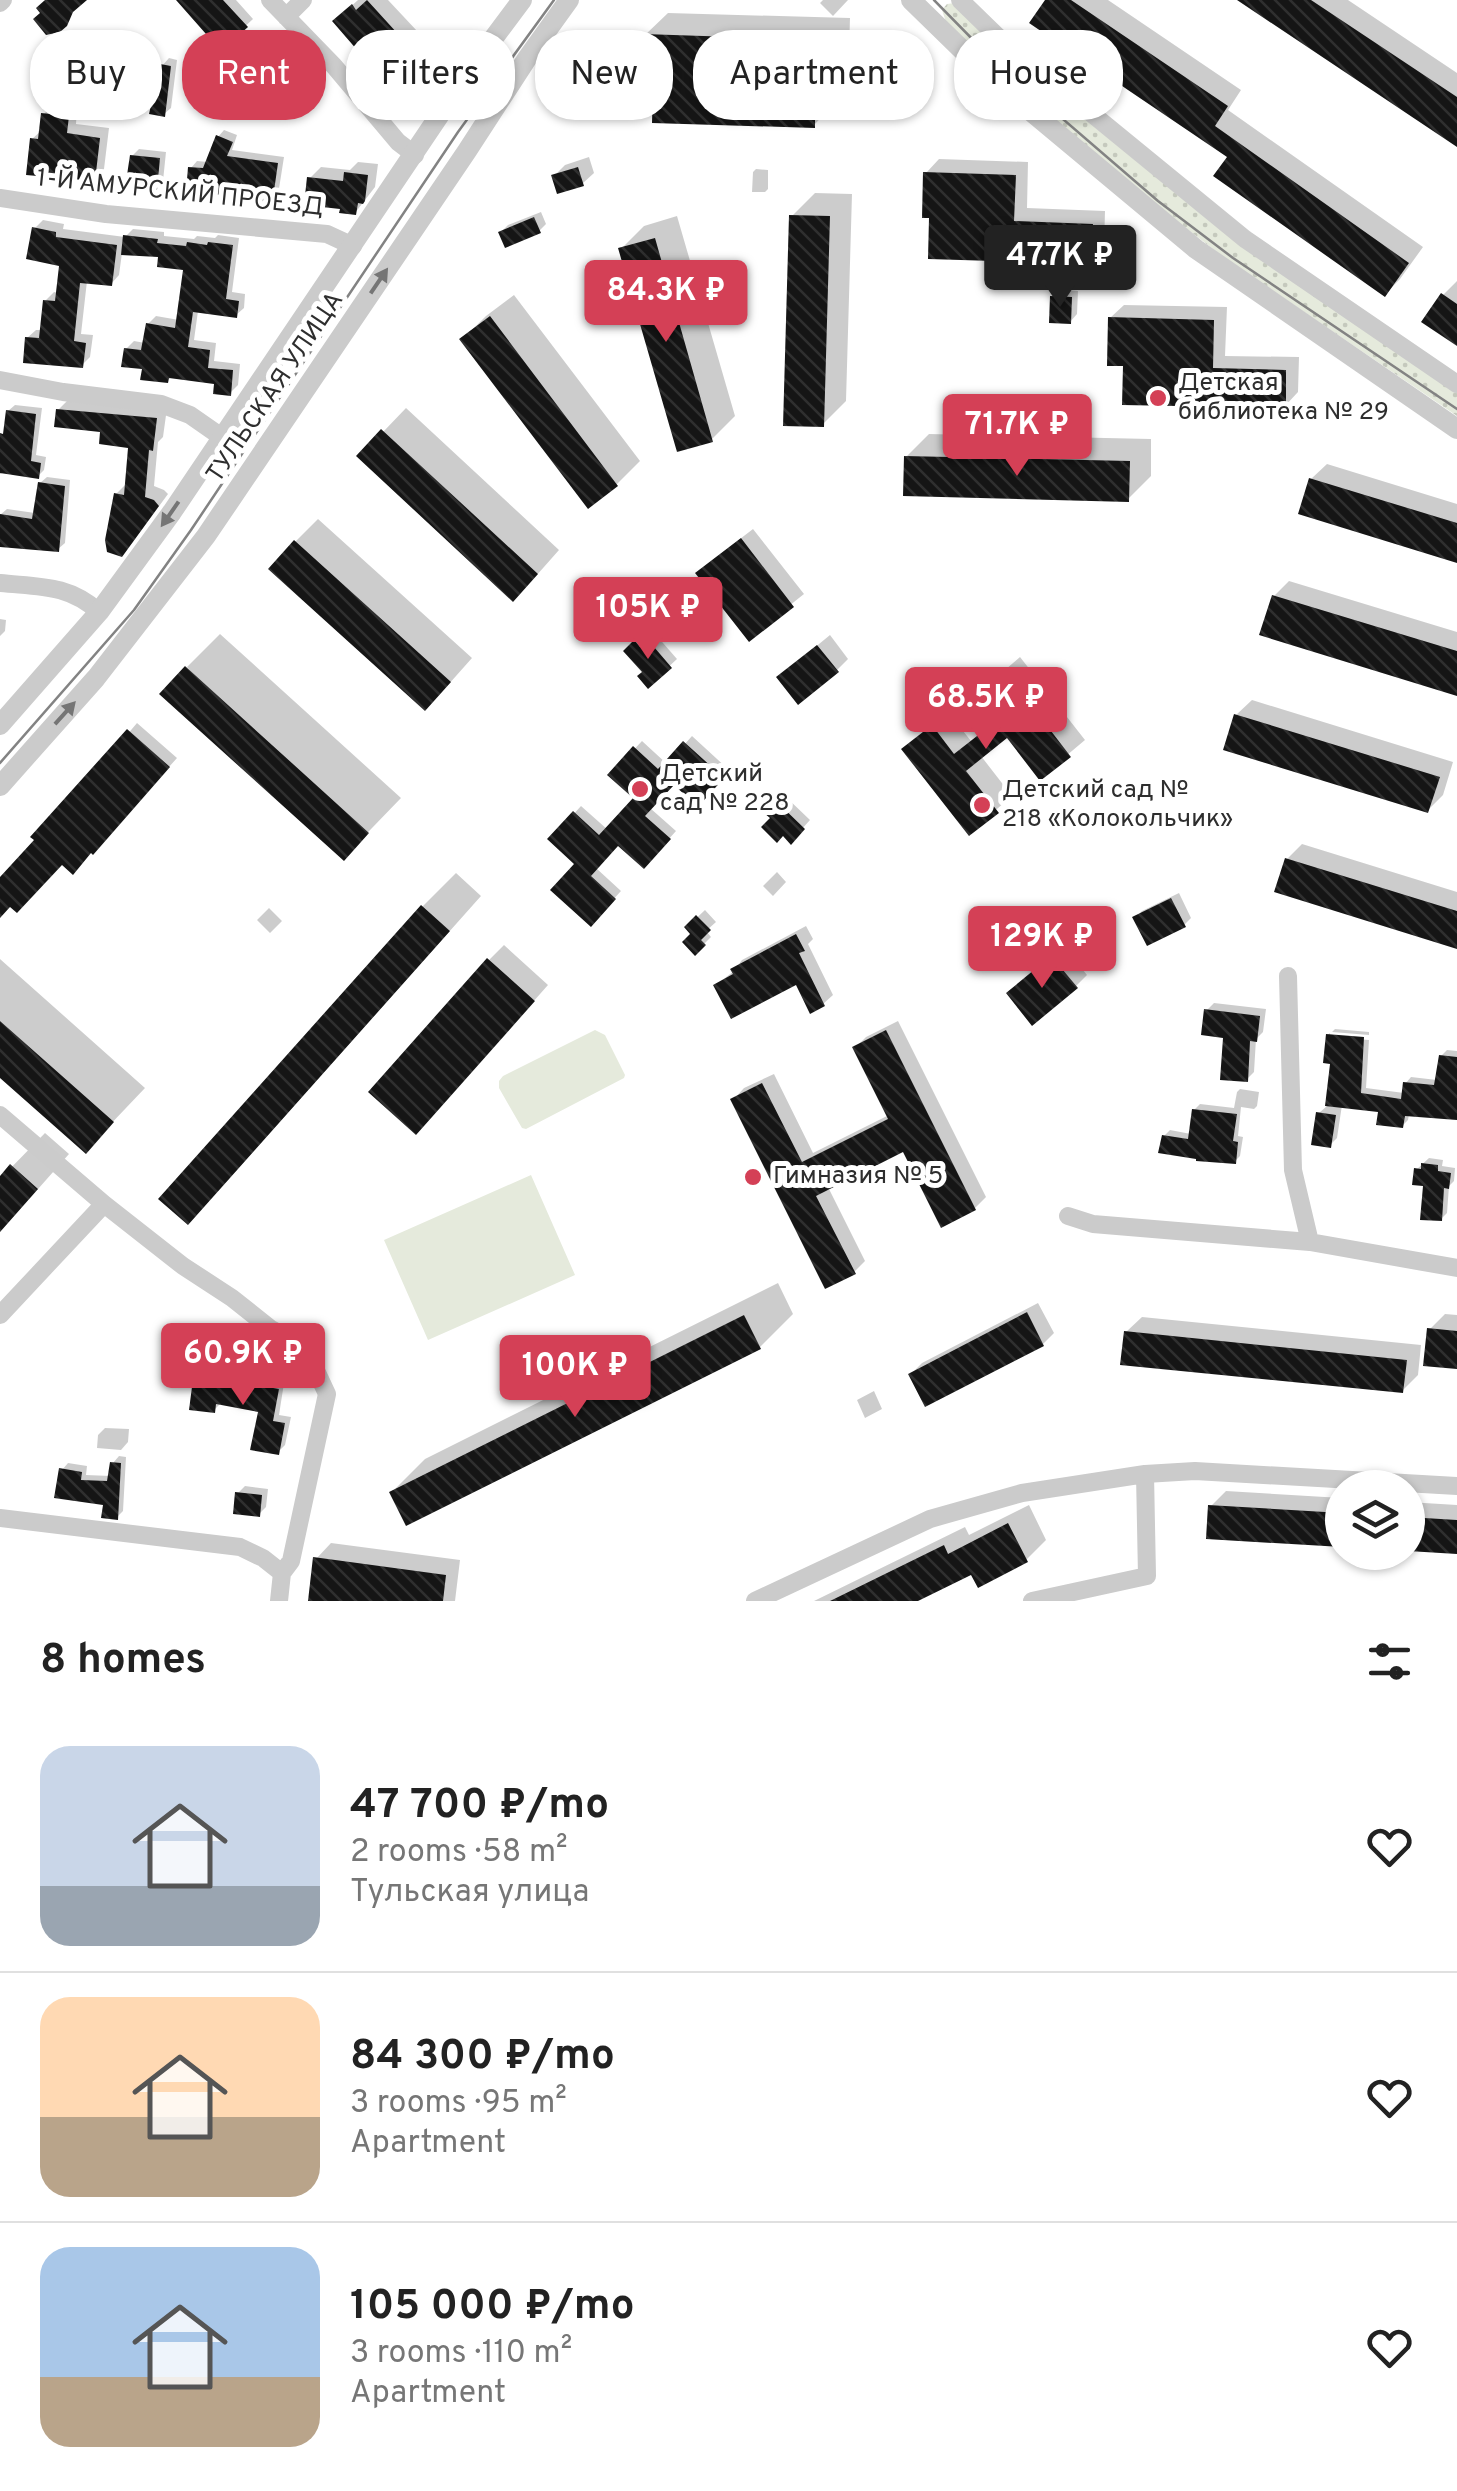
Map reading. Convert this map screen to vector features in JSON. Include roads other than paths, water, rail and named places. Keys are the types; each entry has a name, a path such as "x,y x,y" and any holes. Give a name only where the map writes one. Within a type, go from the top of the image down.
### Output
{"street":[{"path":"270,0 334,66 398,142 415,155"},
{"path":"286,17 304,0"},
{"name":"ТУЛЬСКАЯ УЛИЦА","path":"0,725 99,612 223,438 472,67 522,0"},
{"name":"ТУЛЬСКАЯ УЛИЦА","path":"0,786 96,678 206,536 568,0"},
{"path":"910,0 991,78 1196,250 1457,429"},
{"path":"960,0 997,36 1245,239 1457,384"},
{"name":"1-Й АМУРСКИЙ ПРОЕЗД","path":"0,198 106,214 327,234 353,246"},
{"path":"0,380 161,404 190,414 223,438"},
{"path":"0,583 72,592 99,612"},
{"path":"1288,976 1294,1170 1310,1242"},
{"path":"0,1116 182,1266 296,1342 313,1364 327,1394 291,1560 282,1573 278,1601"},
{"path":"0,1315 104,1204"},
{"path":"1068,1216 1093,1224 1310,1242 1457,1268"},
{"path":"756,1601 930,1519 1022,1492 1145,1474 1195,1471 1457,1486"},
{"path":"1032,1601 1147,1576 1145,1474"},
{"path":"0,1518 240,1546 282,1573"}],"tram line":[{"path":"0,763 134,610 458,132 554,0"},
{"path":"934,0 984,51 1158,201 1233,258 1457,409"}],"place":[{"name":"Детская библиотека № 29","path":"1158,398"},
{"name":"Детский сад № 228","path":"640,789"},
{"name":"Детский сад № 218 «Колокольчик»","path":"982,805"},
{"name":"Гимназия № 5","path":"753,1177"}]}
